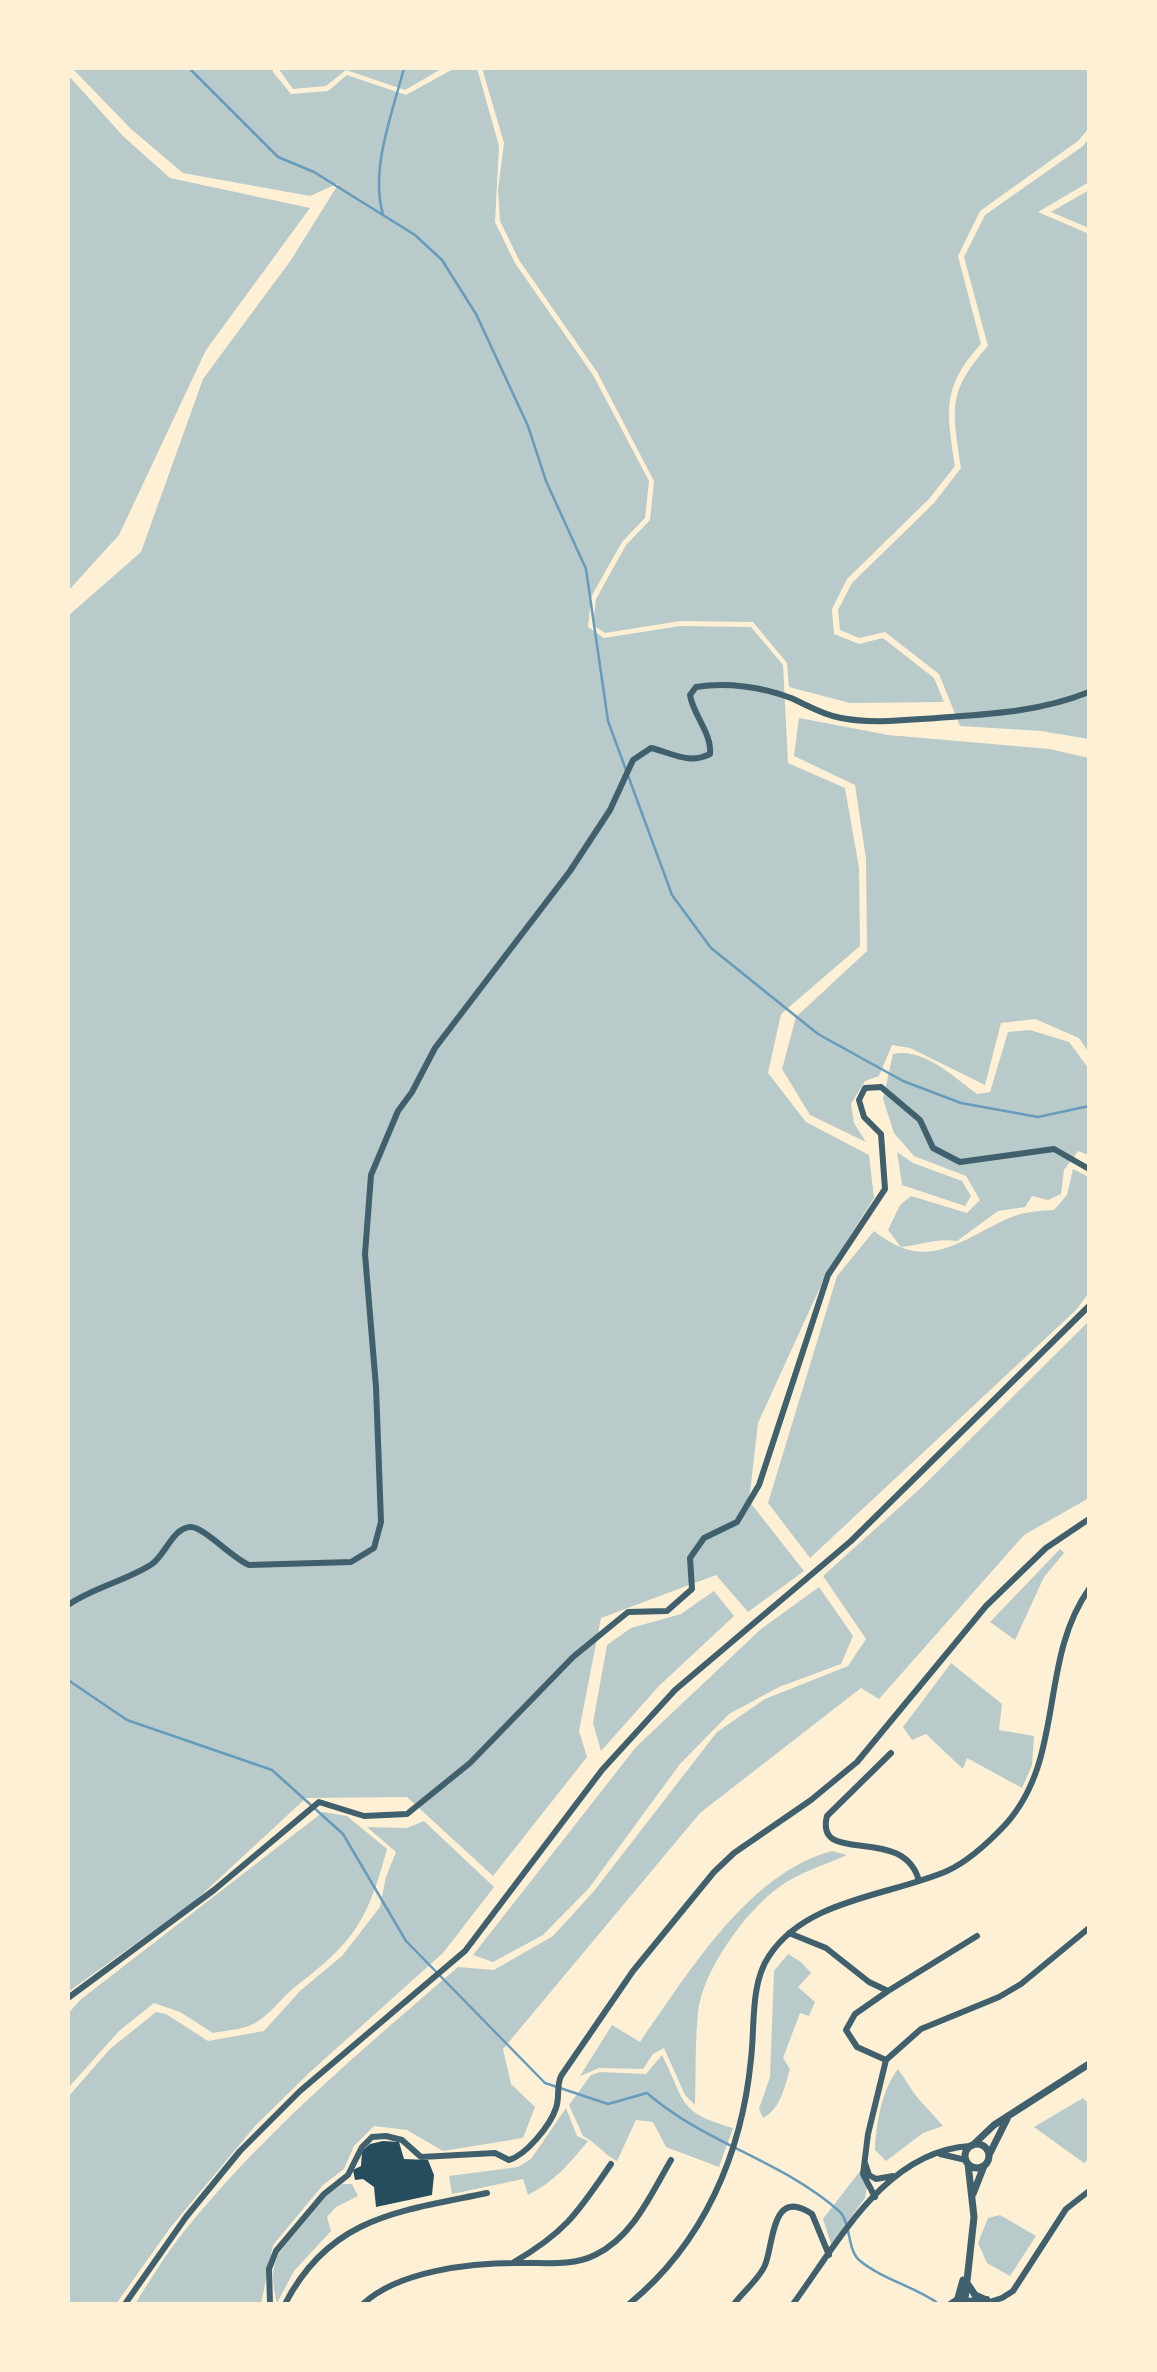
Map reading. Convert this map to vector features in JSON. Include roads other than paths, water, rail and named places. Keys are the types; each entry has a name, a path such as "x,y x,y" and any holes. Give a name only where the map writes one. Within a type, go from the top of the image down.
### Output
{"street":[{"path":"68,1605 153,1563 181,1530 190,1527 200,1529 235,1559 249,1565 351,1562 374,1548 381,1522 376,1387 365,1254 368,1189 383,1141 435,1048 498,969 586,847 610,810 633,760 651,747 683,760 700,759 710,754 711,744 692,706 690,695 696,687 714,684 745,687 789,698 838,718 865,721 996,715 1050,706 1089,692"},
{"path":"68,1998 214,1891 319,1802 364,1816 407,1814 470,1763 573,1657 628,1612 667,1611 692,1589 690,1558 704,1538 737,1522 759,1485 828,1275 885,1189 881,1133 864,1117 859,1100 865,1088 881,1087 897,1099 920,1120 933,1148 960,1162 1054,1149 1089,1169"},
{"path":"125,2304 186,2217 240,2151 300,2091 465,1951 602,1770 675,1690 851,1541 1089,1306"},
{"path":"270,2304 269,2269 276,2251 324,2194 348,2175 362,2147 372,2137 387,2136 402,2140 421,2157 432,2159 495,2153 509,2160 520,2157 529,2149 556,2108 557,2085 561,2076 633,1971 715,1872 734,1853 820,1793 857,1762 986,1606 1054,1542 1089,1519"},
{"path":"629,2304 659,2277 690,2237 723,2179 738,2135 751,2067 759,1978 769,1955 789,1933 837,1907 919,1881 969,1859 1006,1824 1032,1784 1046,1743 1063,1644 1089,1589"},
{"path":"891,1753 827,1816 825,1824 830,1838 837,1843 889,1848 898,1853 916,1869 919,1881"},
{"path":"874,2197 863,2174 864,2162 886,2060 921,2029 989,2002 1021,1984 1089,1928"},
{"path":"789,1933 826,1948 869,1982 888,1991"},
{"path":"886,2060 857,2047 846,2029 855,2014 977,1936"},
{"path":"962,2301 970,2256 972,2198 967,2162 972,2146 994,2125 1089,2064"},
{"path":"972,2198 989,2155 1010,2116"},
{"path":"793,2304 874,2197 909,2165 939,2153 972,2146 984,2147 989,2155"},
{"path":"939,2153 967,2162 975,2168 985,2165"},
{"path":"363,2304 393,2284 425,2274 513,2262 574,2262 596,2255 616,2241 639,2215 671,2160"},
{"path":"864,2162 869,2175 876,2179 895,2176"},
{"path":"513,2262 555,2237 570,2222 611,2164"},
{"path":"962,2301 983,2302 1009,2294 1066,2209 1089,2191"},
{"path":"285,2304 314,2263 333,2242 353,2229 398,2212 487,2193"},
{"path":"734,2304 764,2267 772,2227 778,2215 786,2210 806,2210 812,2214 829,2255"},
{"path":"962,2301 970,2256"},
{"path":"967,2282 983,2302"}],"waterway":[{"path":"189,68 278,157 314,172 415,235 442,260 476,314 528,426 546,481 586,569 608,721 672,895 711,948 818,1034 903,1081 961,1103 1038,1117 1089,1106"},
{"path":"383,215 379,179 381,160 404,68"},
{"path":"68,1680 127,1720 272,1770 343,1834 406,1941 545,2083 608,2104 647,2093 693,2126 793,2178 817,2194 843,2216 852,2249 859,2260 878,2273 939,2304"}]}
